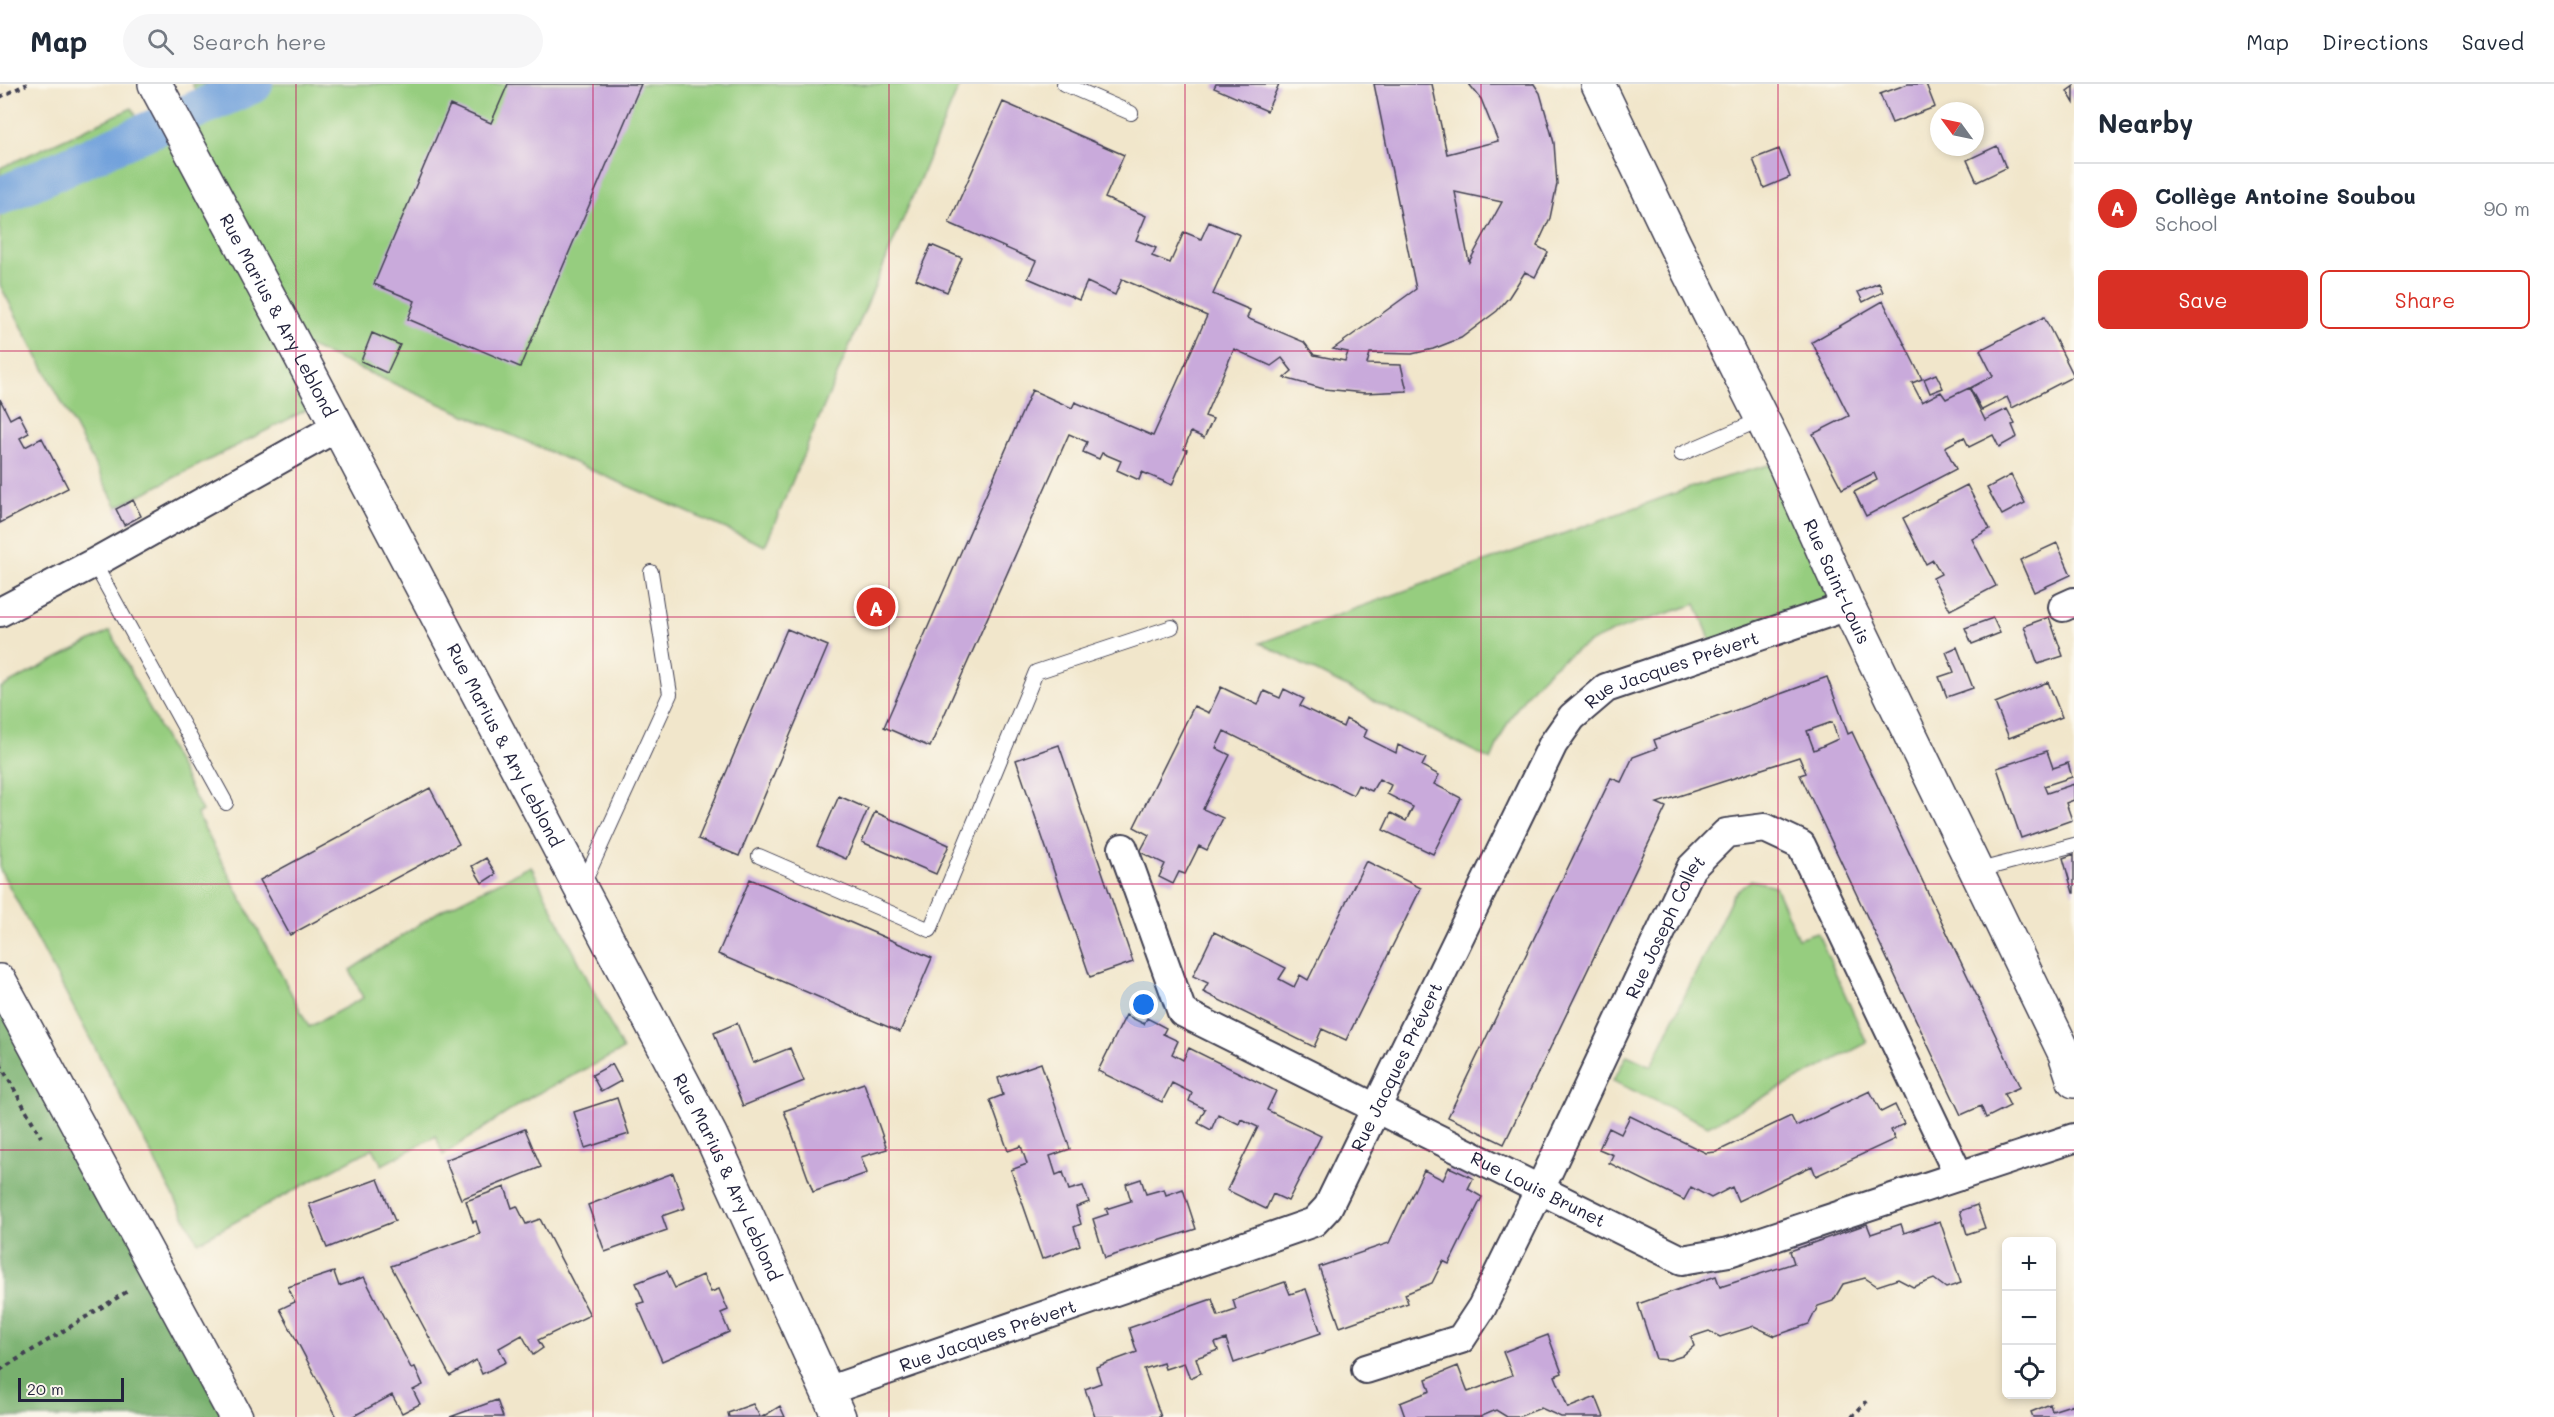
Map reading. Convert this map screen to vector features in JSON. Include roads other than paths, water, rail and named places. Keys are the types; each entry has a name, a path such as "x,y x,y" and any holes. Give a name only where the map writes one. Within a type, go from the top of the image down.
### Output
{"street":[{"name":"Rue Marius & Ary Leblond","path":"155,84 711,1136 833,1404"},
{"name":"Rue Saint-Louis","path":"1598,84 1762,419 1848,606 2065,1054 2074,1081"},
{"path":"0,612 337,427"},
{"name":"Rue Jacques Prévert","path":"833,1404 1314,1222 1328,1207 1553,744 1572,717 1606,688 1848,606"},
{"name":"Rue Joseph Collet","path":"1366,1369 1461,1339 1482,1307 1540,1189 1691,868 1726,833 1765,828 1801,845 1959,1176"},
{"name":"Rue Louis Brunet","path":"1123,848 1182,1012 1682,1260 1729,1252 2074,1138"},
{"path":"0,981 236,1417"}],"lane":[{"path":"1064,84 1131,113"},
{"path":"1681,454 1762,419"},
{"path":"94,562 226,803"},
{"path":"581,889 670,694 651,572"},
{"path":"759,856 930,930 1036,672 1172,627"},
{"path":"1976,871 2074,845"}],"waterway":[{"path":"0,196 254,84"}],"place":[{"name":"Collège Antoine Soubou","path":"876,607"}]}
